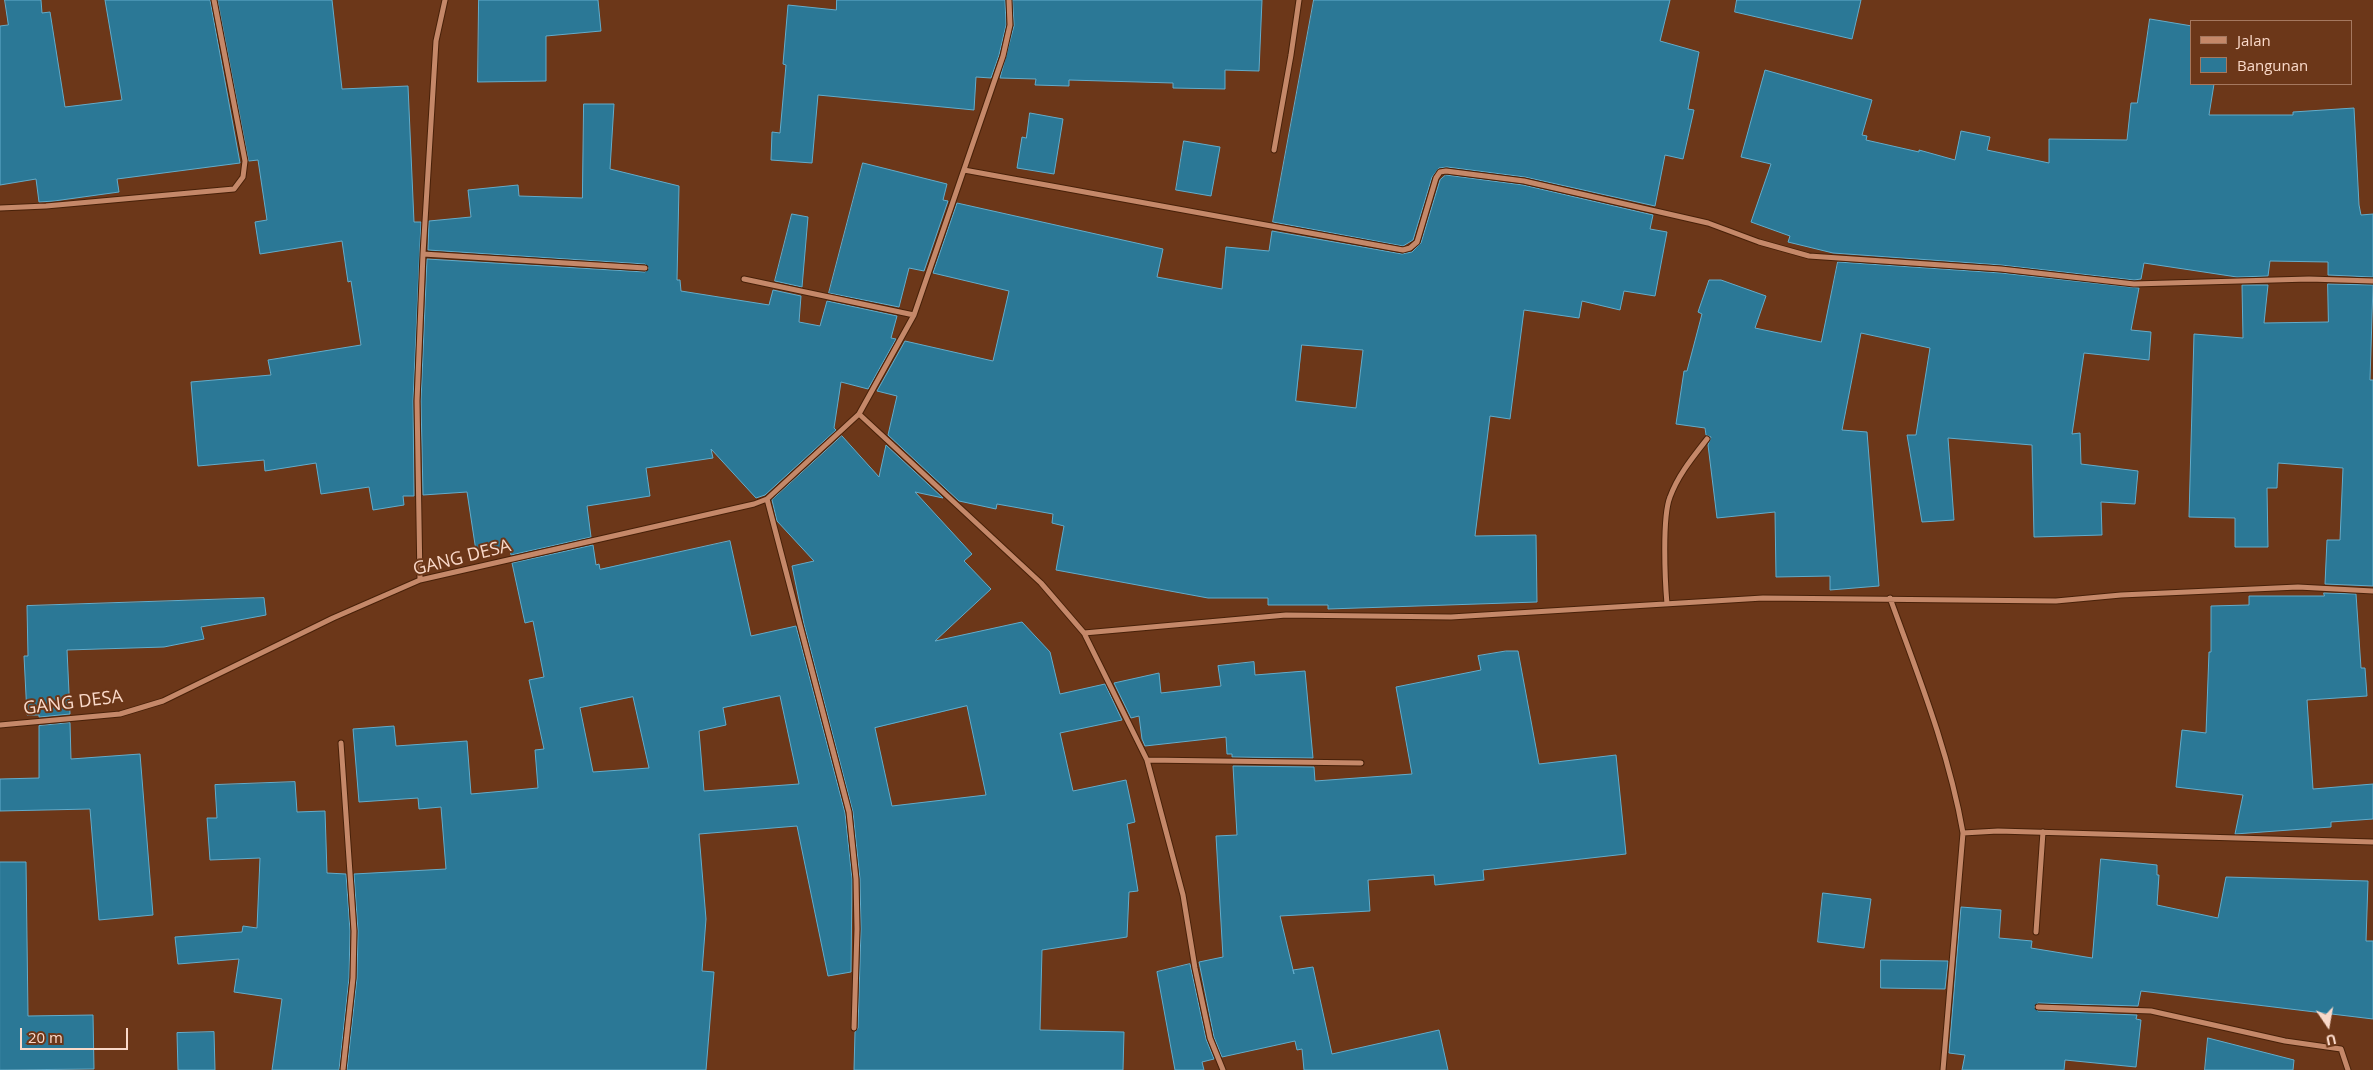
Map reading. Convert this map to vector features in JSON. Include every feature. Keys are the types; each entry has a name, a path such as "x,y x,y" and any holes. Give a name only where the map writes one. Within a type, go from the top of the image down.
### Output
{"street":[{"path":"0,208 234,189 243,177 246,161 214,0"},
{"path":"420,580 417,401 423,254 436,41 445,0"},
{"name":"GANG DESA","path":"0,725 120,714 163,701 334,618 420,580 754,504 767,499 859,414 914,315 1004,56 1010,25 1009,0"},
{"path":"1274,150 1291,56 1298,0"},
{"path":"964,170 1403,250 1410,248 1417,242 1436,178 1440,172 1446,171 1524,181 1708,223 1728,232 1809,256 2001,269 2134,284 2309,279 2373,281"},
{"path":"423,254 645,268"},
{"path":"744,279 914,315"},
{"path":"859,414 1041,584 1084,633 1147,760 1183,896 1195,968 1210,1038 1221,1070"},
{"path":"1667,604 1665,578 1669,499 1683,471 1707,439"},
{"path":"767,499 849,812 856,879 858,929 854,1028"},
{"path":"1084,633 1286,616 1451,617 1763,598 2056,601 2121,595 2289,588 2373,590"},
{"path":"1890,598 1928,702 1951,777 1963,833 1943,1070"},
{"path":"341,743 354,931 353,978 343,1070"},
{"path":"1147,760 1361,763"},
{"path":"1963,833 1998,831 2373,842"},
{"path":"2036,932 2043,832"},
{"path":"2038,1007 2151,1011 2285,1040 2332,1046 2341,1049 2348,1070"}],"building":[{"path":"5,0 41,0 42,13 50,12 65,107 122,100 105,0 210,0 240,163 117,179 119,192 54,201 39,202 36,179 0,185 0,26 8,25"},
{"path":"218,0 332,0 342,89 408,86 414,222 421,222 413,401 414,496 403,496 404,505 373,510 369,487 321,494 316,463 265,471 264,460 198,466 191,382 271,375 268,360 361,345 351,281 348,282 342,241 260,254 255,222 267,220 258,160 249,161"},
{"path":"479,0 598,0 601,31 546,36 546,81 478,82"},
{"path":"837,0 1005,0 1006,25 999,55 991,78 976,77 974,110 818,95 812,163 771,160 772,132 780,133 786,65 783,64 788,5 836,10"},
{"path":"1013,0 1262,0 1259,71 1225,70 1225,89 1173,88 1173,83 1069,80 1069,86 1035,85 1036,79 1000,78 1014,26"},
{"path":"1314,0 1670,0 1660,41 1699,52 1688,109 1694,110 1683,159 1665,155 1655,206 1525,177 1447,167 1439,168 1432,177 1413,240 1403,246 1273,222"},
{"path":"1737,0 1861,0 1852,39 1735,12"},
{"path":"2150,19 2190,26 2190,85 2214,85 2209,115 2293,115 2293,112 2354,108 2359,205 2361,215 2373,214 2373,277 2328,275 2328,262 2270,261 2268,276 2237,277 2144,263 2141,279 2134,280 2001,265 1833,253 1788,242 1790,236 1751,222 1771,164 1741,157 1765,70 1872,100 1862,135 1867,136 1866,140 1919,152 1919,150 1955,160 1961,131 1990,137 1987,150 2049,163 2049,139 2127,140 2131,103 2137,103"},
{"path":"584,104 614,104 610,169 679,186 677,280 680,280 681,291 769,305 773,290 801,296 799,322 820,326 827,301 897,316 891,338 896,339 868,389 841,382 834,428 836,430 765,495 756,498 711,449 713,458 646,468 650,496 587,506 591,537 511,555 509,547 476,551 467,492 423,495 421,401 427,259 645,272 649,268 645,264 428,250 429,221 471,217 468,190 518,185 519,196 582,198"},
{"path":"1030,113 1063,119 1054,174 1017,168 1022,137 1026,138"},
{"path":"1184,141 1220,147 1211,196 1176,190"},
{"path":"863,163 947,184 943,200 948,201 924,271 909,268 899,307 829,293"},
{"path":"1446,175 1523,185 1653,215 1650,229 1667,232 1655,296 1624,291 1620,310 1582,301 1579,318 1524,310 1510,419 1490,416 1475,536 1536,535 1537,602 1328,609 1328,605 1268,605 1268,598 1208,598 1056,570 1064,526 1052,523 1053,514 997,504 996,509 959,501 888,435 897,396 877,391 905,341 993,361 1009,291 933,273 957,203 1163,249 1157,277 1222,289 1226,247 1269,251 1272,231 1402,254 1412,252 1421,243 1440,180","holes":["1302,345 1363,350 1356,408 1296,401"]},
{"path":"792,214 808,217 802,287 775,281"},
{"path":"1838,262 2001,273 2139,288 2131,330 2151,332 2149,360 2084,353 2072,434 2080,433 2081,464 2138,471 2135,504 2101,502 2102,535 2034,537 2032,445 1948,438 1954,520 1922,522 1907,435 1916,435 1930,348 1861,333 1842,430 1867,432 1879,586 1830,590 1830,576 1776,577 1775,512 1717,518 1708,445 1711,437 1706,435 1705,428 1676,424 1684,371 1687,371 1702,314 1698,312 1709,280 1721,280 1766,296 1755,328 1821,342"},
{"path":"2328,284 2373,285 2370,380 2373,380 2373,586 2325,584 2327,540 2340,540 2343,468 2278,463 2277,488 2267,488 2268,547 2235,547 2235,518 2189,517 2194,334 2243,338 2242,285 2268,285 2264,323 2328,322"},
{"path":"842,436 879,477 886,445 943,498 915,492 972,554 964,561 991,589 935,641 1022,622 1050,652 1060,694 1105,684 1122,720 1060,733 1073,791 1126,780 1135,822 1127,824 1138,891 1129,892 1127,937 1042,950 1040,1030 1124,1032 1123,1070 854,1070 855,1032 858,1028 861,929 860,879 853,812 804,624 792,566 814,561 777,521 772,500","holes":["967,706 986,795 892,806 875,728"]},
{"path":"730,541 751,636 796,626 845,813 852,879 851,972 828,976 797,826 699,834 706,919 702,971 714,972 706,1070 347,1070 357,978 358,931 354,874 446,869 441,807 419,809 418,798 359,802 353,729 394,726 396,746 467,741 471,794 538,788 535,750 544,749 529,680 544,677 533,621 525,623 512,563 593,545 596,565 599,564 600,569","holes":["780,696 799,784 704,791 699,731 726,725 723,708","633,697 649,768 593,772 580,708"]},
{"path":"2324,593 2356,594 2361,668 2365,668 2367,696 2307,700 2313,789 2373,784 2373,819 2331,822 2331,827 2235,834 2243,795 2176,787 2182,730 2206,733 2209,652 2211,652 2211,606 2249,605 2249,596 2324,596"},
{"path":"264,598 266,615 201,627 204,639 164,647 67,650 70,714 39,717 39,715 27,715 24,656 28,656 27,606"},
{"path":"1518,651 1539,764 1616,755 1626,854 1483,870 1484,880 1435,885 1434,875 1368,880 1370,911 1280,916 1293,970 1313,967 1332,1054 1439,1030 1448,1070 1304,1070 1302,1049 1297,1050 1295,1041 1222,1057 1214,1037 1199,962 1223,957 1216,836 1237,835 1233,766 1314,767 1315,781 1412,774 1396,687 1481,670 1478,656"},
{"path":"1254,662 1255,675 1305,671 1313,758 1232,757 1232,754 1227,754 1226,737 1145,746 1142,739 1139,716 1131,718 1114,683 1159,673 1161,693 1221,686 1218,666"},
{"path":"70,723 71,759 140,754 153,915 99,920 90,809 0,811 0,779 39,778 39,726"},
{"path":"295,782 297,812 325,811 327,873 346,874 350,931 349,978 339,1070 272,1070 282,999 234,992 239,959 178,964 175,937 242,932 243,926 257,928 260,858 210,860 207,818 217,818 215,785"},
{"path":"2101,859 2157,865 2157,875 2159,875 2157,905 2218,918 2226,877 2368,881 2366,941 2373,941 2373,1019 2141,991 2138,1006 2038,1003 2034,1007 2038,1011 2137,1015 2136,1019 2141,1020 2136,1067 2065,1060 2064,1070 1962,1070 1965,1055 1949,1053 1961,907 2001,910 1999,938 2032,941 2031,948 2092,958"},
{"path":"0,862 26,862 28,1016 93,1015 94,1069 0,1070"},
{"path":"1823,893 1871,899 1864,948 1818,942"},
{"path":"1881,960 1948,961 1945,989 1881,988"},
{"path":"1190,964 1206,1039 1214,1059 1202,1062 1204,1070 1175,1070 1157,972"},
{"path":"214,1032 215,1070 178,1070 177,1033"},
{"path":"2208,1038 2294,1060 2293,1070 2205,1070"}]}
